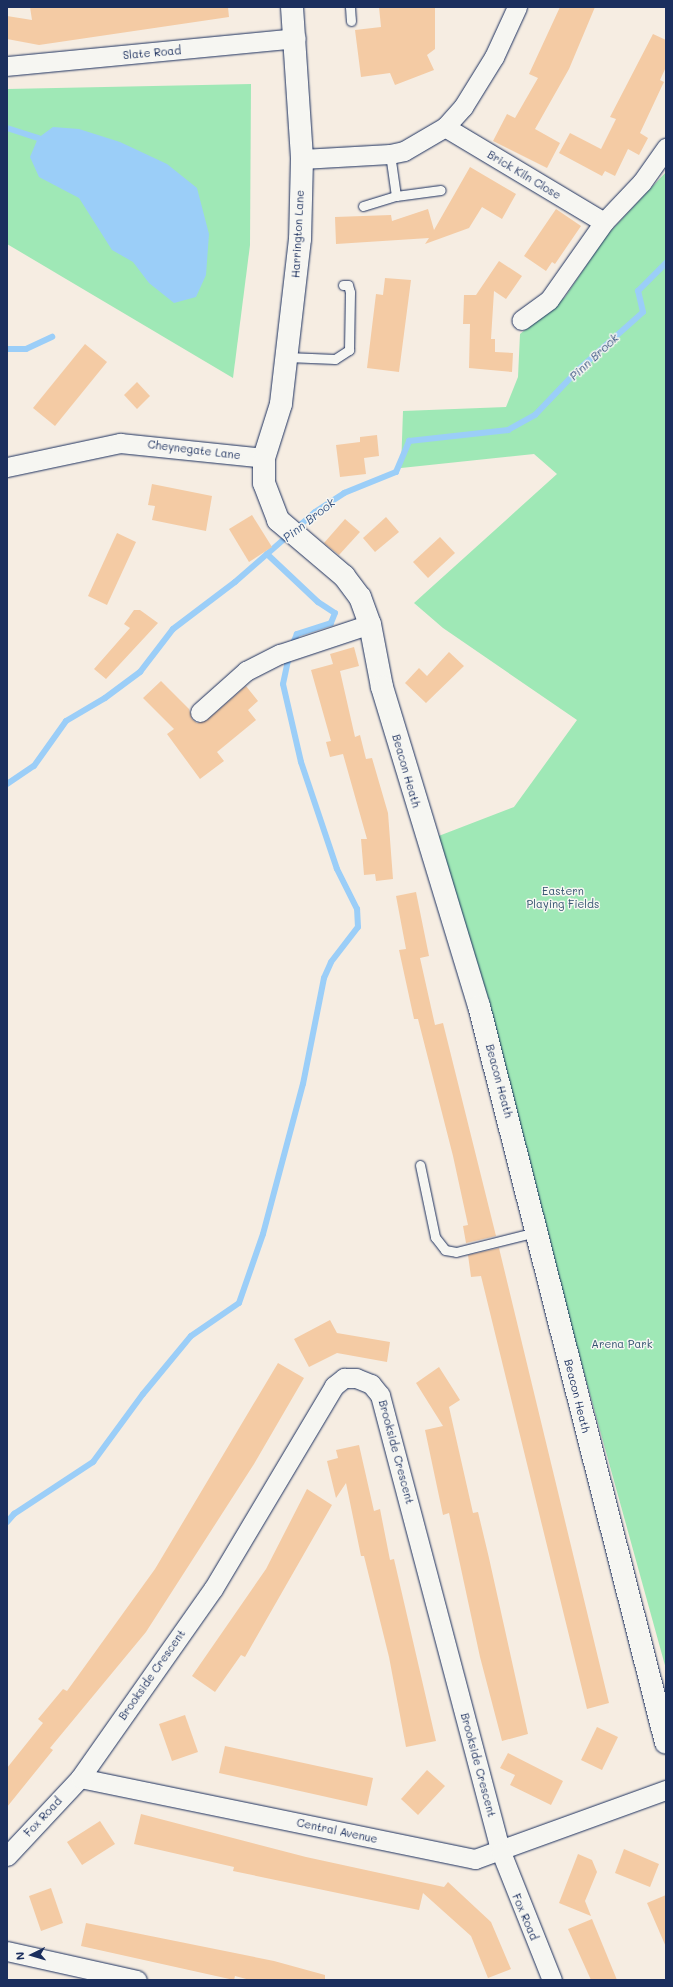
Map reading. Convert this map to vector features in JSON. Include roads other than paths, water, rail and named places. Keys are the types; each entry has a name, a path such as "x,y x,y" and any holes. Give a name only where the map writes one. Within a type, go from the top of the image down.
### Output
{"street":[{"name":"Harrington Lane","path":"264,458 280,404 287,357 300,239 302,159 296,38 292,7"},
{"path":"302,159 390,154 404,150 445,127 463,107 494,57 517,7"},
{"name":"Slate Road","path":"7,66 296,38"},
{"name":"Brick Kiln Close","path":"445,127 604,222"},
{"path":"520,320 549,300 604,222 642,182 666,148"},
{"name":"Cheynegate Lane","path":"7,467 120,443 264,458"},
{"name":"Beacon Heath","path":"264,458 264,482 270,505 293,533 344,576 360,598 370,624 382,688 479,1006 666,1743"},
{"path":"200,712 246,671 280,654 370,624"},
{"name":"Brookside Crescent","path":"80,1778 213,1589 334,1386 344,1378 356,1378 371,1384 380,1395 501,1852"},
{"name":"Central Avenue","path":"80,1778 475,1859 501,1852 588,1817 666,1790"},
{"name":"Fox Road","path":"7,1856 80,1778"},
{"name":"Fox Road","path":"501,1852 552,1980"},
{"path":"7,1951 137,1980"}],"lane":[{"path":"350,7 351,21"},
{"path":"390,154 396,196"},
{"path":"363,206 396,196 441,190"},
{"path":"287,357 336,359 349,350 350,292 348,285 343,285"},
{"path":"420,1165 435,1237 445,1250 456,1252 536,1232"}],"water":[{"path":"53,127 79,129 120,142 167,164 197,188 209,234 206,275 196,297 174,303 149,283 133,262 112,250 79,198 39,177 30,157 38,138"}],"waterway":[{"path":"7,128 38,138"},
{"name":"Pinn Brook","path":"7,784 34,766 66,721 105,698 140,672 173,629 235,582 315,512 344,493 396,472 409,441 508,430 535,415 578,370 643,312 638,291 666,263"},
{"path":"7,349 26,349 52,337"},
{"path":"267,554 318,602 335,613 331,623 297,634 292,646"},
{"path":"7,1522 14,1514 93,1462 143,1394 191,1336 239,1303 263,1234 303,1084 324,978 331,962 358,927 357,909 337,869 301,762 283,684 289,655"}],"park label":[{"name":"Eastern Playing Fields","path":"563,898"},
{"name":"Arena Park","path":"622,1344"}]}
